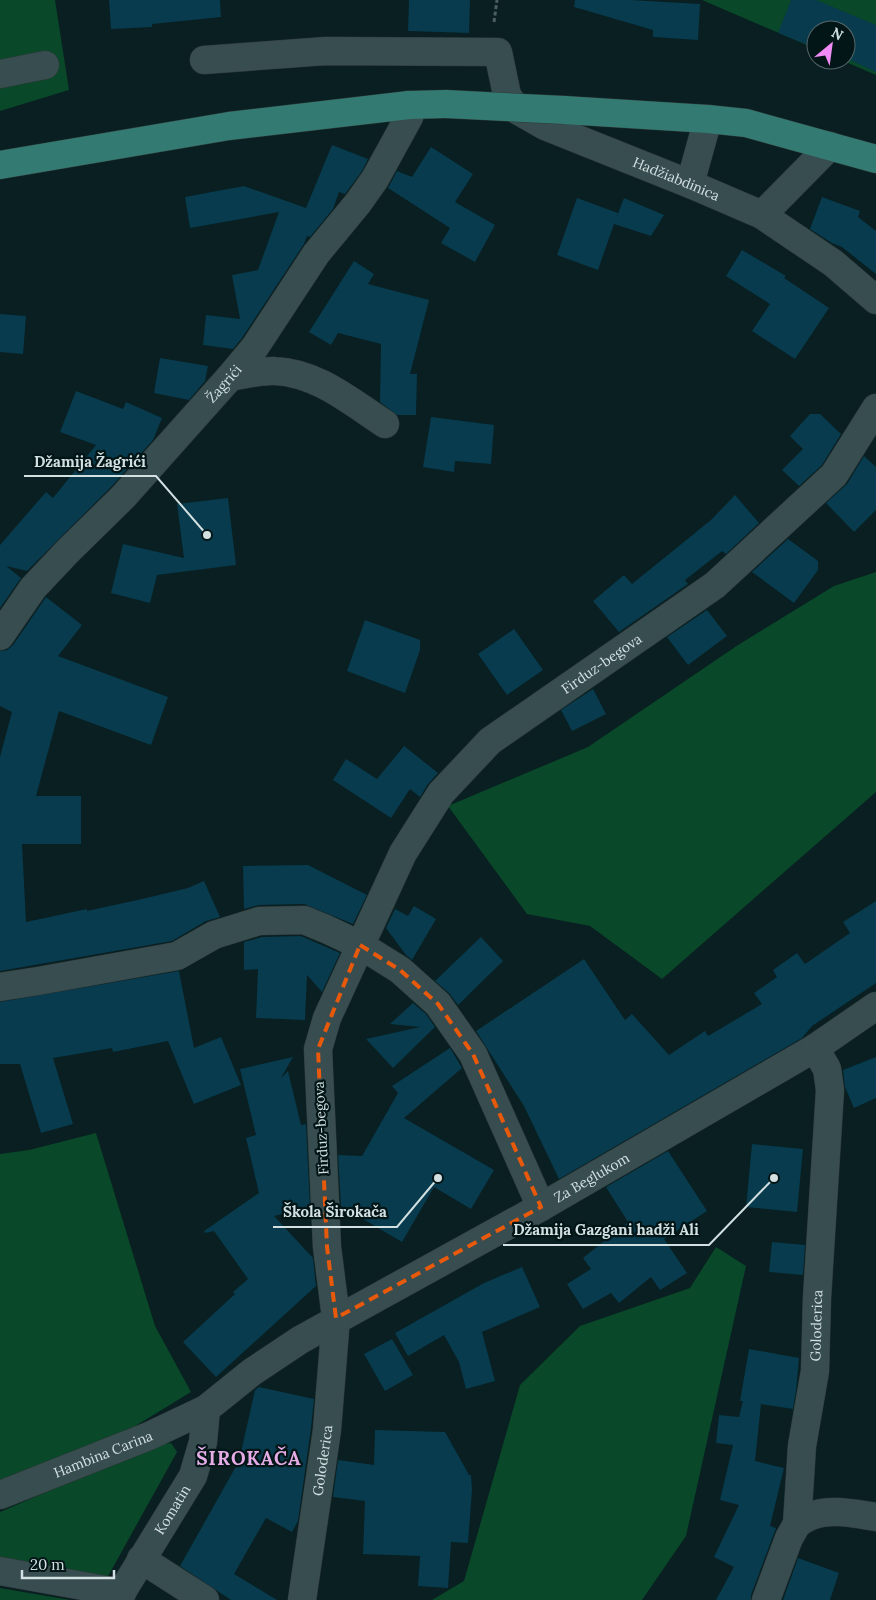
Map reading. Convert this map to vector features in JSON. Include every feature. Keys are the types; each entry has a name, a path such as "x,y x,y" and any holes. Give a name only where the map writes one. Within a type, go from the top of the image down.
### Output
{"main road":[{"path":"0,165 230,126 409,105 446,104 708,119 746,123 876,158"}],"street":[{"name":"Hadžiabdinica","path":"204,60 326,51 498,52 507,95 517,110 545,126 762,215 832,263 876,300"},
{"path":"0,74 45,65"},
{"name":"Žagrići","path":"0,636 33,588 123,497 230,377 264,335 316,254 358,203 374,179 409,117 409,105"},
{"path":"690,184 708,119"},
{"path":"762,215 830,146"},
{"path":"230,377 274,371 299,374 326,385 385,424"},
{"name":"Firduz-begova","path":"336,1318 327,1247 318,1049 327,1018 403,853 441,793 490,741 715,585 834,475 876,408"},
{"path":"0,987 38,982 177,956 214,935 259,921 304,920 360,945 400,970 438,1004 473,1054 541,1207"},
{"name":"Za Beglukom","path":"206,1410 252,1372 336,1318 541,1207 814,1048 876,1006"},
{"name":"Goloderica","path":"766,1600 789,1538 797,1524 802,1446 815,1371 817,1298 830,1090 828,1069 814,1048"},
{"name":"Goloderica","path":"302,1600 327,1430 336,1318"},
{"name":"Hambina Carina","path":"0,1495 149,1436 206,1410"},
{"name":"Komatin","path":"119,1596 193,1476 203,1442 206,1410"},
{"path":"797,1524 812,1515 826,1513 876,1516"},
{"path":"141,1559 205,1600"},
{"path":"0,1571 119,1596"}],"highlighted area":[{"path":"360,945 400,970 438,1004 473,1054 541,1207 336,1318 327,1247 318,1049"}],"green space":[{"path":"0,0 55,0 69,90 0,111"},
{"path":"702,0 876,0 876,75 856,66 856,20 806,20 806,45"},
{"path":"876,572 876,792 662,979 590,926 527,914 448,806 588,747 738,645 834,586"},
{"path":"96,1133 155,1326 191,1392 132,1428 0,1484 0,1154 29,1150"},
{"path":"716,1247 746,1266 686,1536 642,1600 432,1600 464,1581 520,1385 580,1326 690,1288"},
{"path":"171,1443 177,1452 102,1587 0,1568 0,1512 155,1445"},
{"path":"0,1588 70,1600 0,1600"}],"building":[{"path":"109,0 220,0 221,17 152,24 152,27 111,29"},
{"path":"409,0 470,0 469,33 408,31"},
{"path":"575,0 630,0 700,4 698,40 653,37 653,30 574,7"},
{"path":"791,0 816,0 876,25 876,72 856,63 856,20 806,20 806,44 778,33"},
{"path":"332,145 368,159 362,171 345,194 339,192 333,209 310,237 307,236 304,244 233,349 203,345 206,315 240,319 232,275 258,270 279,212 190,228 185,197 244,186 306,208"},
{"path":"431,147 473,174 455,202 495,225 475,262 441,243 450,228 388,188 397,171 412,177"},
{"path":"822,197 860,211 858,217 876,231 876,274 842,247 810,229"},
{"path":"577,198 618,213 616,219 624,198 664,215 651,236 614,224 598,270 557,255"},
{"path":"742,250 786,276 784,278 829,308 795,359 752,331 770,304 726,276"},
{"path":"354,261 374,274 368,284 429,300 410,374 417,374 416,415 397,415 380,402 381,344 338,333 331,345 309,332"},
{"path":"0,314 26,316 23,354 0,352"},
{"path":"160,358 208,366 205,381 189,400 154,393"},
{"path":"76,391 123,409 126,402 162,418 153,440 112,486 27,571 6,566 21,578 0,608 0,545 46,492 53,498 96,445 60,432"},
{"path":"810,414 820,414 841,434 822,465 799,486 782,470 803,449 790,436"},
{"path":"431,417 494,425 491,464 455,461 454,472 423,467"},
{"path":"864,456 876,467 876,510 854,532 826,503 847,484"},
{"path":"735,495 759,523 726,554 722,551 685,580 688,584 619,632 593,601 624,575 632,584 711,520"},
{"path":"228,498 236,565 157,575 150,603 111,593 123,544 184,558 177,504"},
{"path":"788,539 818,561 818,570 794,603 752,572"},
{"path":"46,597 82,625 58,656 168,697 151,745 59,711 36,796 81,796 81,844 22,844 26,922 142,899 188,888 204,881 220,917 206,921 172,941 0,971 0,757 12,712 0,706 0,651 7,650 13,645"},
{"path":"707,610 727,636 688,665 667,637"},
{"path":"365,620 420,640 420,650 405,693 347,671"},
{"path":"514,629 543,670 507,695 478,654"},
{"path":"593,689 606,714 572,731 561,710"},
{"path":"404,746 438,773 420,797 410,789 391,818 333,780 346,759 377,779"},
{"path":"308,865 367,895 353,924 304,904 259,905 244,909 243,866"},
{"path":"876,901 876,983 812,1026 802,1038 559,1179 524,1106 476,1031 584,959 625,1020 632,1014 669,1055 705,1031 708,1036 762,1004 754,993 777,977 773,970 797,953 805,964 850,933 843,922"},
{"path":"414,906 436,919 412,960 406,955 386,928 395,909 408,916"},
{"path":"301,936 340,953 322,992 307,975 305,1020 256,1018 258,969 244,970 244,942 262,937"},
{"path":"481,937 503,961 458,1005 449,993 435,981"},
{"path":"179,971 194,1048 221,1037 241,1085 194,1104 168,1041 113,1052 112,1048 53,1058 73,1124 41,1133 20,1064 0,1064 0,1002"},
{"path":"413,1003 426,1014 435,1027 393,1068 366,1039 420,1027 390,1024"},
{"path":"450,1048 462,1068 404,1118 494,1170 471,1209 434,1187 402,1242 341,1206 338,1155 362,1156 398,1093 392,1086"},
{"path":"293,1057 281,1078 288,1071 301,1125 306,1124 310,1207 274,1216 313,1258 316,1286 216,1377 183,1342 235,1294 233,1292 248,1279 214,1231 205,1233 204,1231 259,1193 246,1138 256,1135 240,1069"},
{"path":"876,1057 876,1098 854,1108 845,1087 843,1070"},
{"path":"752,1144 803,1149 797,1212 746,1207"},
{"path":"668,1151 707,1211 664,1239 687,1273 660,1290 651,1277 619,1303 611,1293 583,1309 567,1284 591,1269 583,1258 628,1222 606,1187"},
{"path":"772,1242 805,1245 803,1275 769,1272"},
{"path":"522,1267 540,1307 482,1332 495,1381 466,1389 459,1362 444,1335 408,1356 395,1333 484,1283"},
{"path":"392,1339 413,1375 385,1391 364,1354"},
{"path":"749,1349 799,1358 796,1391 793,1409 761,1404 755,1461 784,1468 770,1526 776,1528 751,1595 751,1600 716,1600 734,1567 714,1557 739,1505 720,1500 733,1445 716,1443 719,1415 739,1417 743,1401 740,1401"},
{"path":"259,1387 314,1399 311,1428 298,1521 292,1532 266,1518 234,1574 277,1600 231,1600 180,1566 239,1461 255,1390"},
{"path":"375,1430 445,1432 469,1475 471,1475 472,1490 468,1543 451,1542 448,1588 418,1586 420,1556 363,1554 365,1501 333,1497 338,1460 374,1465"},
{"path":"798,1558 839,1573 830,1600 783,1600"}],"place":[{"name":"Džamija Žagrići","path":"207,535"},
{"name":"Škola Širokača","path":"438,1178"},
{"name":"Džamija Gazgani hadži Ali","path":"774,1178"}],"district":[{"name":"ŠIROKAČA","path":"249,1458"}]}
